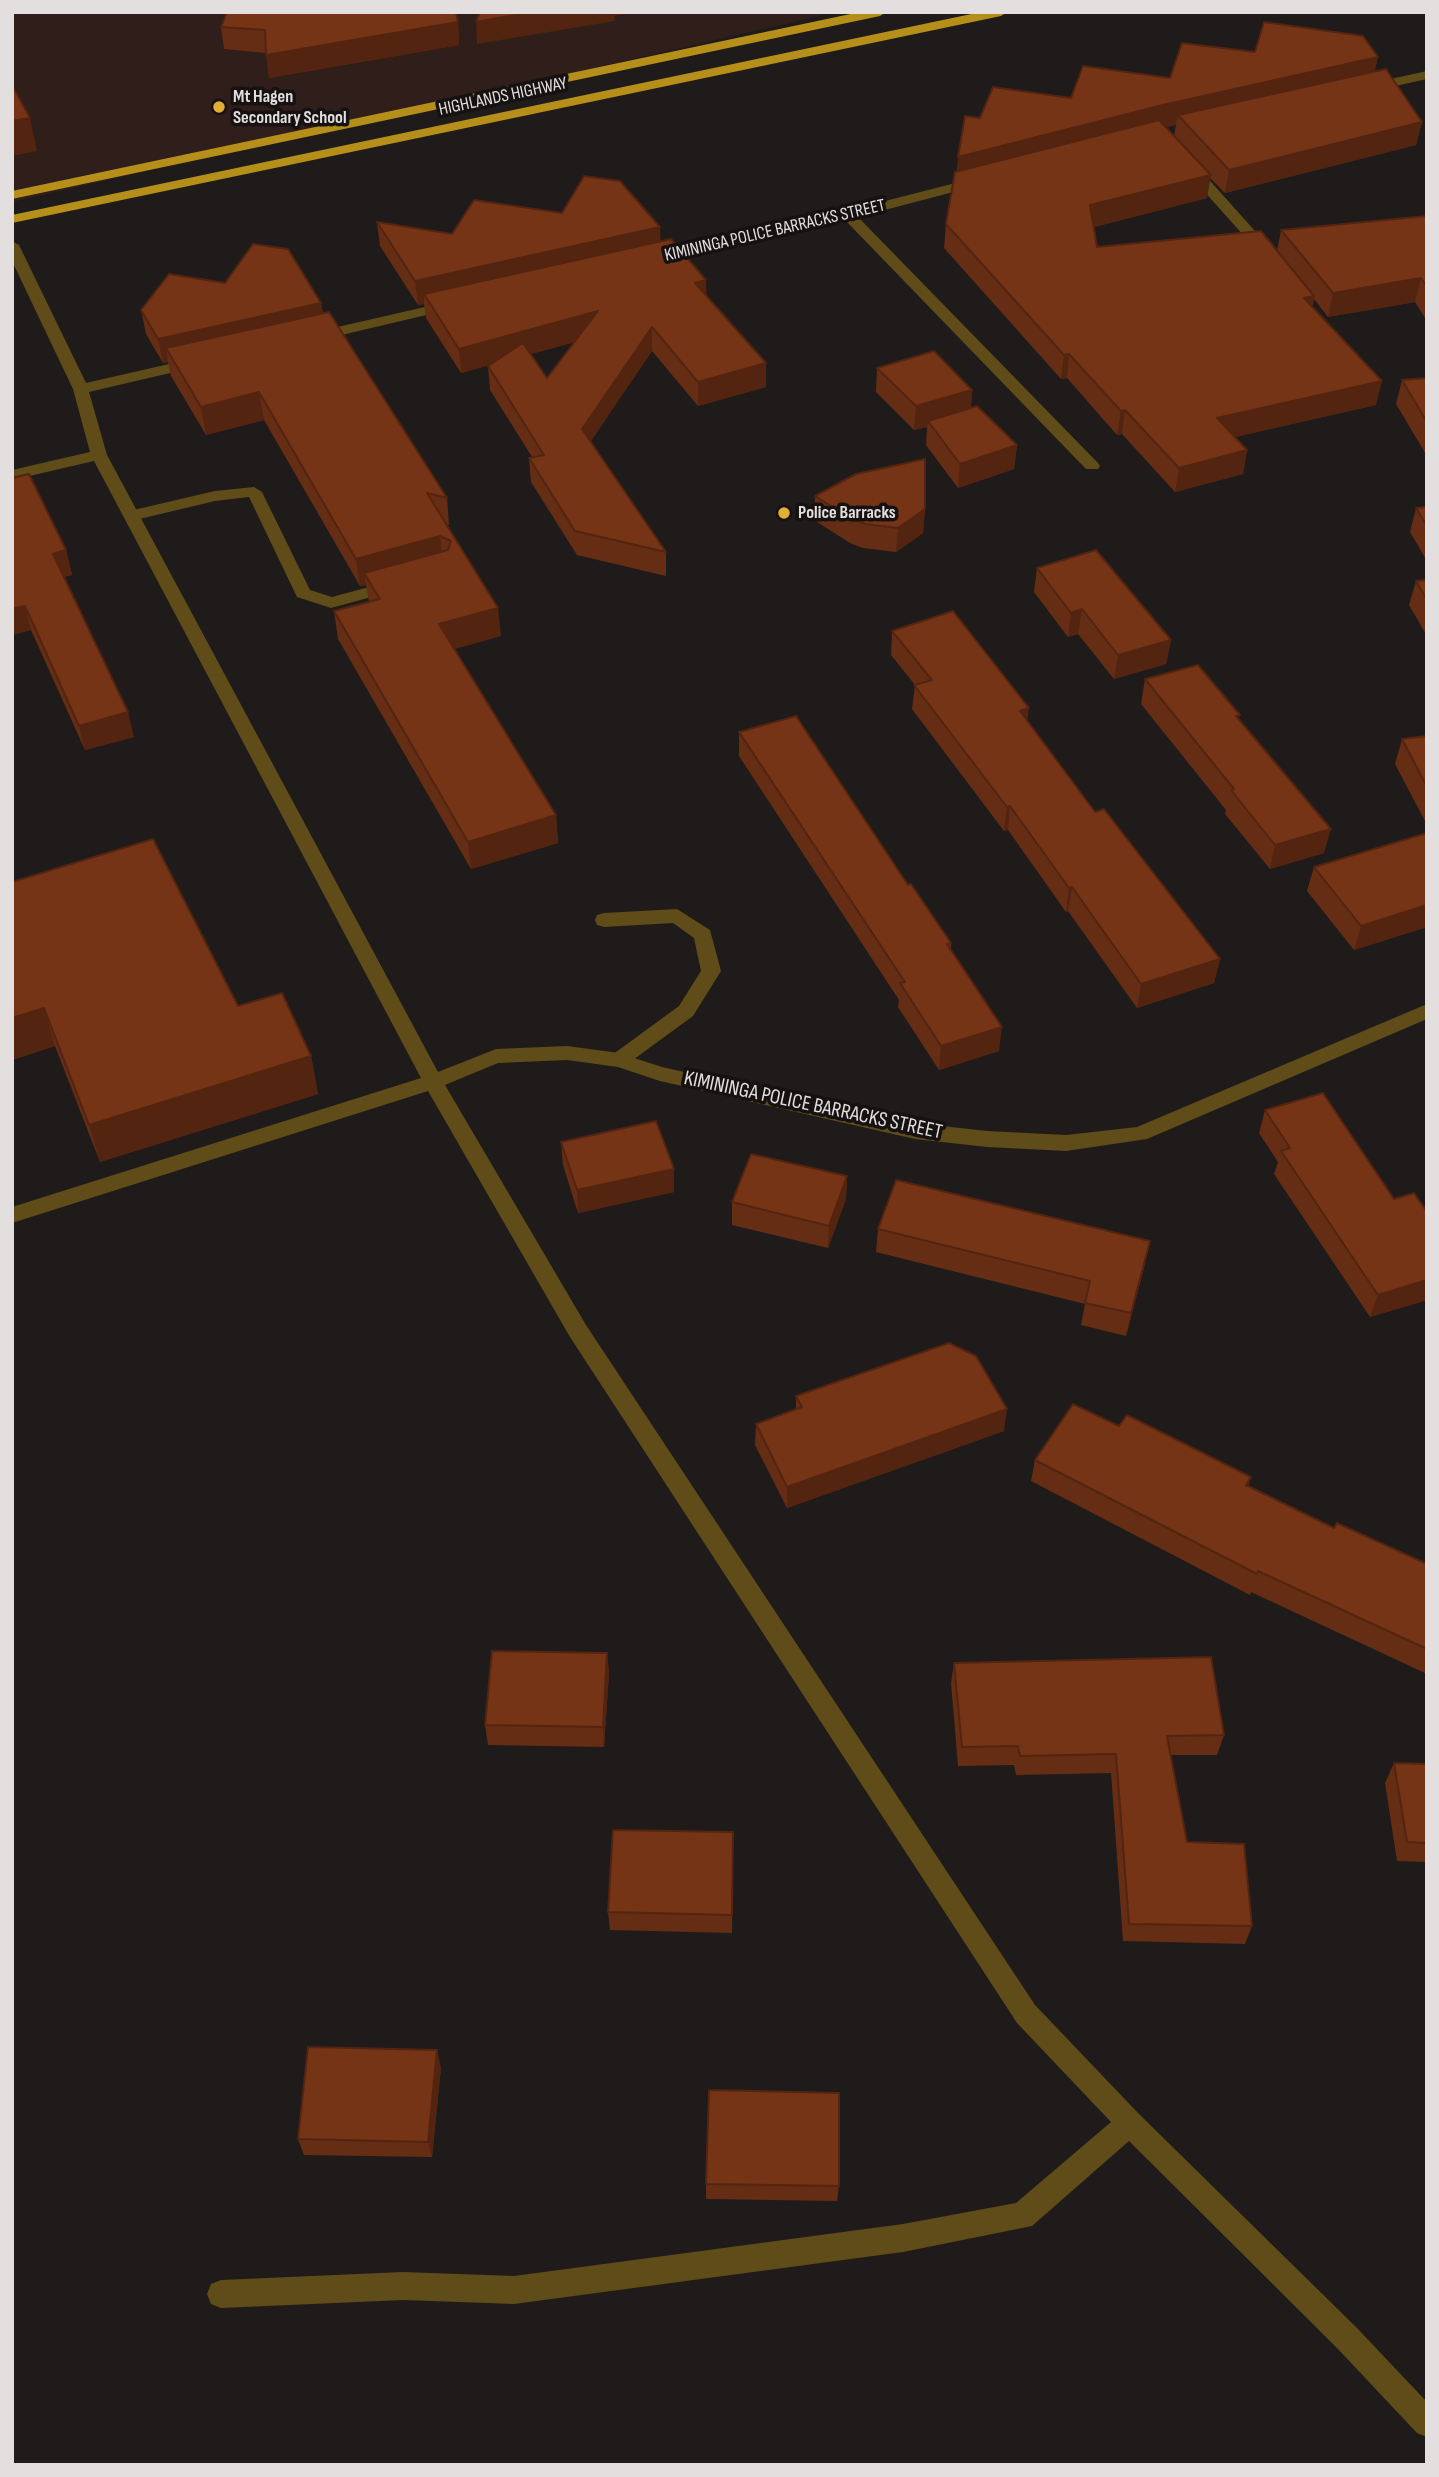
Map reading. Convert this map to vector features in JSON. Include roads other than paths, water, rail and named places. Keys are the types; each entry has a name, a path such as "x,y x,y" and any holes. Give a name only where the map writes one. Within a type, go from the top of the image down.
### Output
{"highway":[{"name":"HIGHLANDS HIGHWAY","path":"12,195 880,12"},
{"name":"HIGHLANDS HIGHWAY","path":"12,219 1001,12"}],"street":[{"path":"1347,93 1427,75"},
{"path":"1177,153 1276,264"},
{"name":"KIMININGA POLICE BARRACKS STREET","path":"646,261 848,215 998,177"},
{"path":"848,215 1092,466"},
{"path":"12,245 81,389 99,455 433,1082 579,1331 1026,2014 1427,2423"},
{"path":"297,340 472,300"},
{"path":"81,389 216,358"},
{"path":"12,475 99,455"},
{"path":"131,516 215,495 254,492 303,593 331,603 406,582"},
{"path":"604,919 677,916 703,935 711,971 687,1011 619,1060"},
{"name":"KIMININGA POLICE BARRACKS STREET","path":"12,1215 433,1082 496,1056 568,1053 619,1060 660,1074 915,1131 987,1139 1066,1143 1140,1134 1427,1010"},
{"path":"221,2294 403,2286 514,2290 903,2238 1022,2216 1130,2123"}],"place":[{"name":"Mt Hagen Secondary School","path":"219,107"},
{"name":"Police Barracks","path":"784,513"}]}
